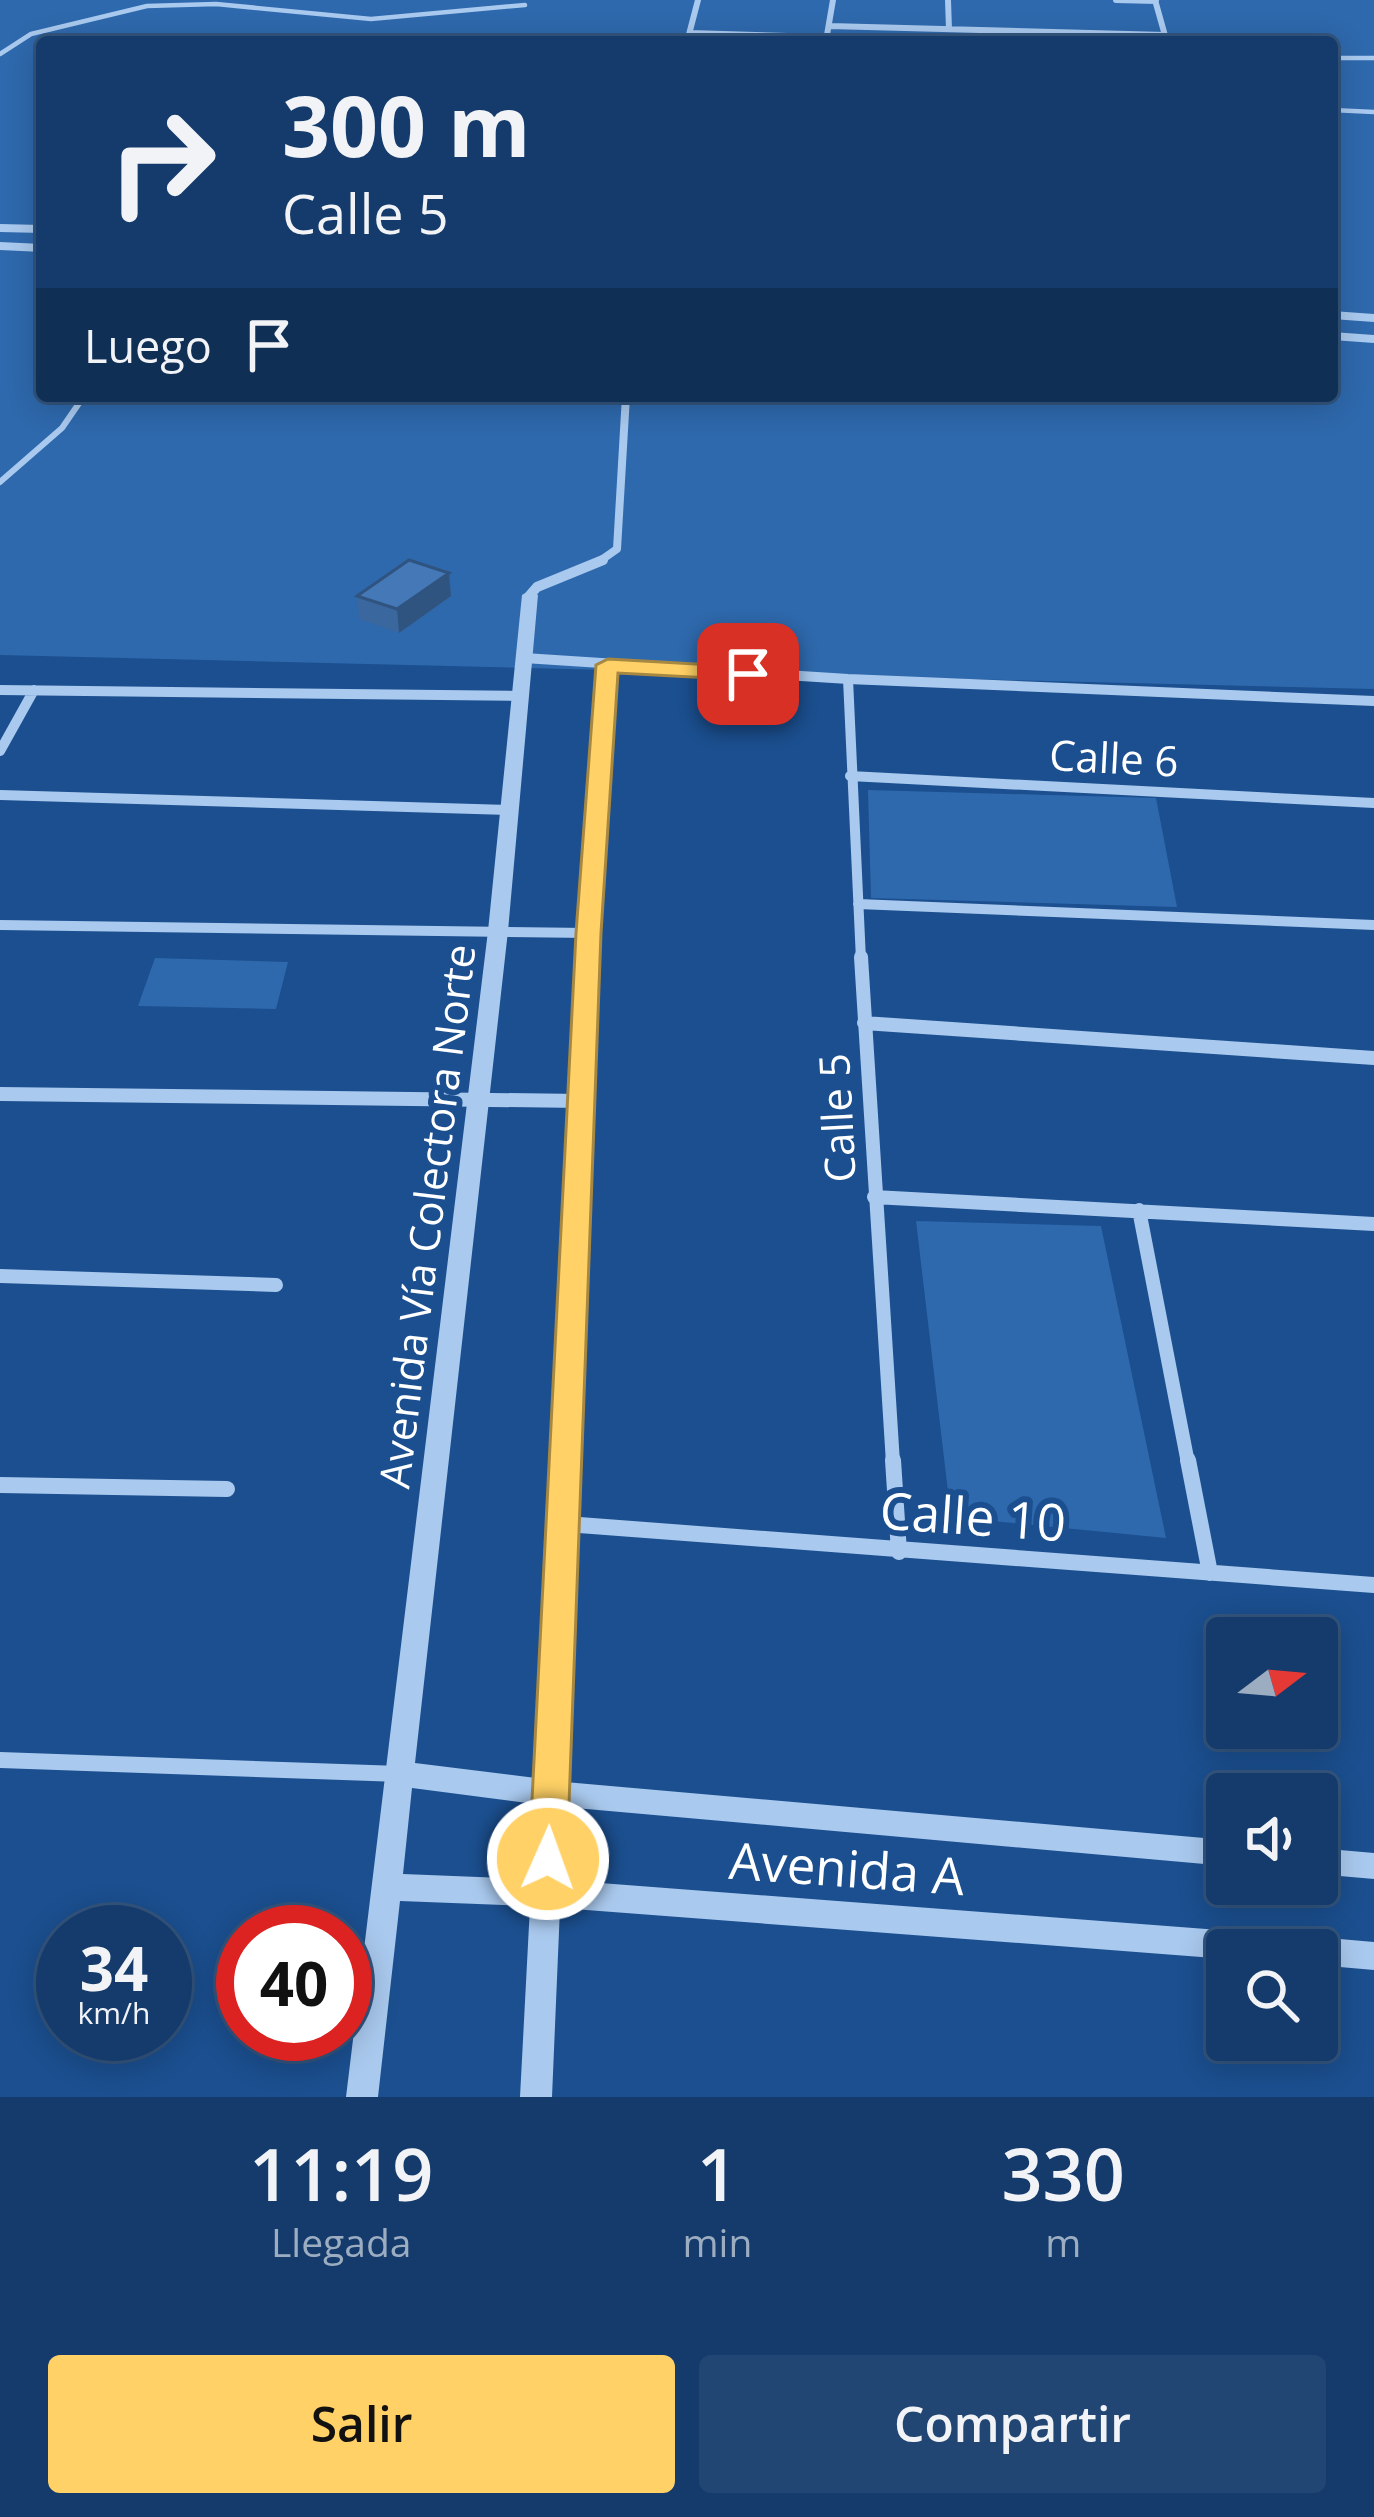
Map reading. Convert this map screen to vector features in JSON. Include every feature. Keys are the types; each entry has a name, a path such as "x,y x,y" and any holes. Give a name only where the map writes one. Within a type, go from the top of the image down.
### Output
{"street":[{"path":"689,36 698,0"},
{"path":"823,36 833,0"},
{"path":"948,0 949,29"},
{"path":"1116,0 1155,0 1165,36"},
{"path":"829,26 1101,36"},
{"path":"0,228 36,229"},
{"path":"0,246 36,248"},
{"path":"1338,315 1374,318"},
{"path":"1338,335 1374,338"},
{"name":"Avenida Vía Colectora Norte","path":"362,2097 498,931 530,595 537,587 602,561 617,549 626,402"},
{"path":"524,658 848,680 1374,701"},
{"path":"536,2097 566,1524 589,933 608,665"},
{"name":"Calle 5","path":"848,680 874,1197 899,1552"},
{"path":"0,690 521,696"},
{"path":"0,751 34,690"},
{"name":"Calle 6","path":"850,776 1374,803"},
{"path":"0,795 509,810"},
{"path":"858,904 1374,925"},
{"path":"0,925 589,933"},
{"path":"864,1023 1374,1058"},
{"path":"0,1094 582,1100"},
{"path":"874,1197 1374,1224"},
{"path":"1138,1210 1210,1573"},
{"path":"0,1276 276,1285"},
{"path":"0,1486 227,1489"},
{"name":"Calle 10","path":"566,1524 1374,1585"},
{"path":"0,1760 401,1774"},
{"name":"Avenida A","path":"401,1774 550,1793 1206,1851"},
{"path":"1338,1863 1374,1866"},
{"name":"Avenida A","path":"388,1887 547,1892 1206,1943"},
{"path":"1338,1953 1374,1956"}],"lane":[{"path":"0,54 31,34 147,6 216,4 371,19 525,5"},
{"path":"1338,58 1374,58"},
{"path":"1338,110 1374,112"},
{"path":"0,482 62,428 80,402"}],"shaded area":[{"path":"0,0 1374,0 1374,689 0,655"},
{"path":"868,790 1156,798 1177,907 871,898"},
{"path":"155,958 288,962 276,1009 138,1006"},
{"path":"916,1221 1101,1226 1166,1538 951,1517"}],"building":[{"path":"409,560 449,573 397,609 357,596"}],"route":[{"path":"548,1859 589,933 608,665 748,674"}]}
